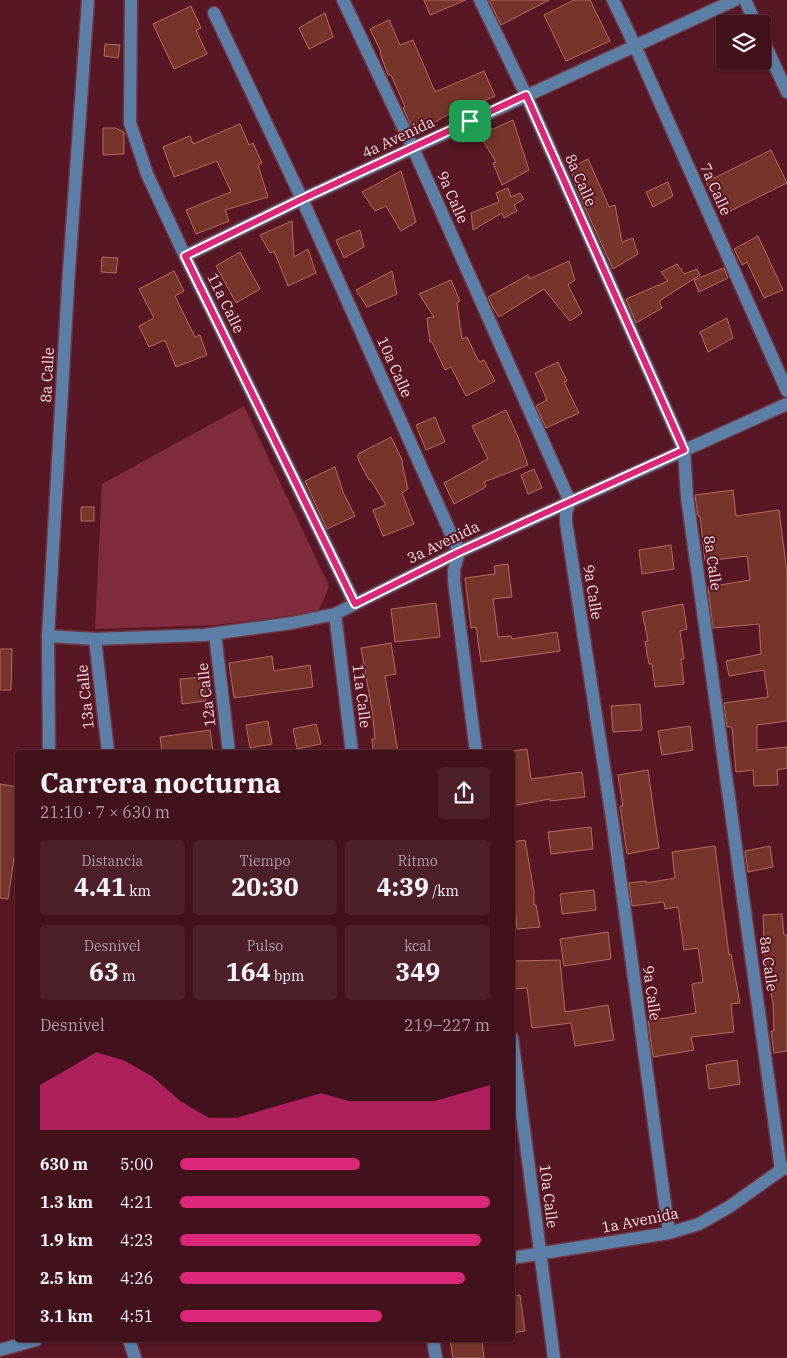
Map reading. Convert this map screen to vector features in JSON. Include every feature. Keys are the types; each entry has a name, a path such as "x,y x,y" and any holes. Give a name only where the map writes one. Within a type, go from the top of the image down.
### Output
{"street":[{"name":"8a Calle","path":"50,750 48,636 68,285 88,0"},
{"name":"11a Calle","path":"131,0 130,123 147,174 355,604"},
{"name":"9a Calle","path":"343,0 414,148 570,502 566,512 566,522 614,834 669,1233"},
{"name":"8a Calle","path":"480,0 526,95 684,450 687,497 784,1169"},
{"name":"7a Calle","path":"613,0 787,391"},
{"name":"4a Avenida","path":"185,256 302,199 735,0"},
{"path":"745,0 752,15"},
{"name":"10a Calle","path":"214,12 302,199 459,552"},
{"path":"771,57 787,92"},
{"name":"3a Avenida","path":"48,636 95,639 215,634 292,623 335,614 459,552 787,404"},
{"path":"459,552 454,570 454,581 476,750"},
{"name":"11a Calle","path":"335,614 352,750"},
{"name":"12a Calle","path":"215,634 229,750"},
{"name":"13a Calle","path":"95,639 108,750"},
{"name":"10a Calle","path":"515,1061 554,1358"},
{"name":"1a Avenida","path":"515,1258 669,1233 699,1224 715,1216 784,1169"},
{"path":"0,1350 29,1342"},
{"path":"130,1342 135,1358"},
{"path":"433,1342 436,1358"}],"shaded area":[{"path":"244,406 329,586 317,612 215,625 95,629 102,484"}],"building":[{"path":"424,0 466,0 430,15"},
{"path":"489,0 549,0 501,25"},
{"path":"574,0 590,0 610,41 566,61 544,15"},
{"path":"191,6 201,28 196,30 207,54 174,69 153,24"},
{"path":"325,13 333,37 309,49 299,28"},
{"path":"389,20 400,45 413,40 435,92 484,71 495,96 463,110 462,106 415,134 391,75 388,75 381,52 370,29"},
{"path":"105,44 120,45 118,58 104,56"},
{"path":"513,120 529,170 502,185 493,163 496,162 480,135"},
{"path":"240,124 249,145 253,143 262,163 258,165 268,197 225,210 229,221 196,234 186,210 231,192 217,161 174,177 163,147 190,136 193,144"},
{"path":"103,128 115,128 124,132 124,154 103,155"},
{"path":"771,150 787,183 722,215 706,182"},
{"path":"588,159 609,207 615,205 622,242 633,238 638,254 613,269 578,192 570,168"},
{"path":"401,171 416,222 401,231 386,206 375,211 362,192"},
{"path":"668,182 673,196 653,207 646,192"},
{"path":"508,188 511,197 520,193 524,199 514,205 517,211 504,218 502,213 473,230 471,213 499,202 496,193"},
{"path":"292,221 294,257 308,249 316,273 288,286 274,251 270,253 260,235"},
{"path":"360,230 364,247 344,258 336,240"},
{"path":"758,236 783,290 764,298 747,262 742,265 734,249"},
{"path":"240,252 260,289 236,303 216,266"},
{"path":"102,257 118,258 116,273 101,272"},
{"path":"569,261 575,280 568,285 582,313 570,321 544,289 499,317 488,297 528,275 529,279"},
{"path":"677,264 684,274 697,269 700,275 659,301 662,308 636,323 626,299 668,281 661,272"},
{"path":"724,268 728,278 699,292 694,280"},
{"path":"174,271 184,291 175,296 195,337 200,335 207,355 176,367 165,340 149,347 139,326 154,318 139,289"},
{"path":"392,271 397,294 367,307 356,290"},
{"path":"451,280 460,301 457,303 462,339 467,337 479,362 484,360 495,381 466,396 451,367 445,370 432,342 430,342 427,318 434,317 419,294"},
{"path":"727,318 733,338 708,352 700,332"},
{"path":"558,362 567,381 564,382 579,413 546,428 536,406 547,400 535,373"},
{"path":"506,410 528,465 484,482 486,487 454,504 444,483 488,459 472,426"},
{"path":"435,417 445,442 426,450 416,425"},
{"path":"391,437 403,462 408,489 402,493 414,524 383,536 373,510 386,505 369,480 358,459 358,454"},
{"path":"335,467 343,492 355,516 327,529 305,481"},
{"path":"534,469 542,488 528,494 521,475"},
{"path":"733,490 736,516 779,510 787,573 787,721 757,725 757,750 787,747 787,768 777,770 778,785 754,786 753,770 736,772 732,727 727,727 724,703 768,697 764,670 729,676 726,661 761,654 759,624 713,628 708,587 750,580 747,556 705,561 700,516 698,516 695,495"},
{"path":"81,507 94,507 94,521 81,521"},
{"path":"671,545 674,569 642,574 639,550"},
{"path":"508,564 512,597 493,599 498,637 511,636 512,639 557,632 560,651 481,662 476,627 471,628 465,578 495,574 494,566"},
{"path":"436,603 440,637 395,642 391,609"},
{"path":"683,604 687,629 680,631 684,659 681,659 684,684 655,687 652,664 649,664 645,642 648,641 642,612"},
{"path":"391,643 396,674 385,676 398,750 373,750 372,739 375,739 372,710 361,648"},
{"path":"0,649 12,649 11,690 0,690"},
{"path":"272,656 274,671 310,665 313,687 234,698 229,663"},
{"path":"204,677 206,701 182,704 180,679"},
{"path":"640,704 642,730 613,732 611,706"},
{"path":"268,721 272,744 250,748 246,725"},
{"path":"316,724 321,744 297,749 293,729"},
{"path":"690,726 693,750 662,755 658,731"},
{"path":"210,730 213,750 162,750 160,737"},
{"path":"527,749 531,779 582,772 585,797 550,801 550,799 515,805 515,751"},
{"path":"648,770 659,848 627,854 620,806 623,806 618,775"},
{"path":"0,784 15,786 15,851 8,899 0,898"},
{"path":"591,827 593,849 551,854 548,832"},
{"path":"525,840 534,892 534,905 536,905 540,927 517,929 515,842"},
{"path":"715,846 729,955 731,954 740,1003 731,1004 734,1032 691,1037 694,1050 653,1057 648,1021 696,1013 692,984 703,982 698,948 684,950 678,907 665,909 664,902 632,906 629,883 646,881 646,883 675,878 672,852"},
{"path":"770,846 773,867 748,872 745,851"},
{"path":"594,890 596,910 562,914 560,894"},
{"path":"782,914 784,935 787,935 787,1051 774,1053 771,1031 774,1031 773,1003 764,963 766,963 762,940 764,939 763,915"},
{"path":"608,932 611,959 564,966 560,939"},
{"path":"560,960 565,1012 608,1005 614,1040 575,1046 571,1023 532,1028 527,988 515,989 515,961"},
{"path":"737,1060 740,1084 709,1089 706,1065"},
{"path":"520,1295 525,1331 515,1333 515,1296"},
{"path":"450,1342 482,1342 484,1358 453,1358"}],"route":[{"path":"526,95 684,450 459,552 355,604 185,256 470,121 526,95"}]}
